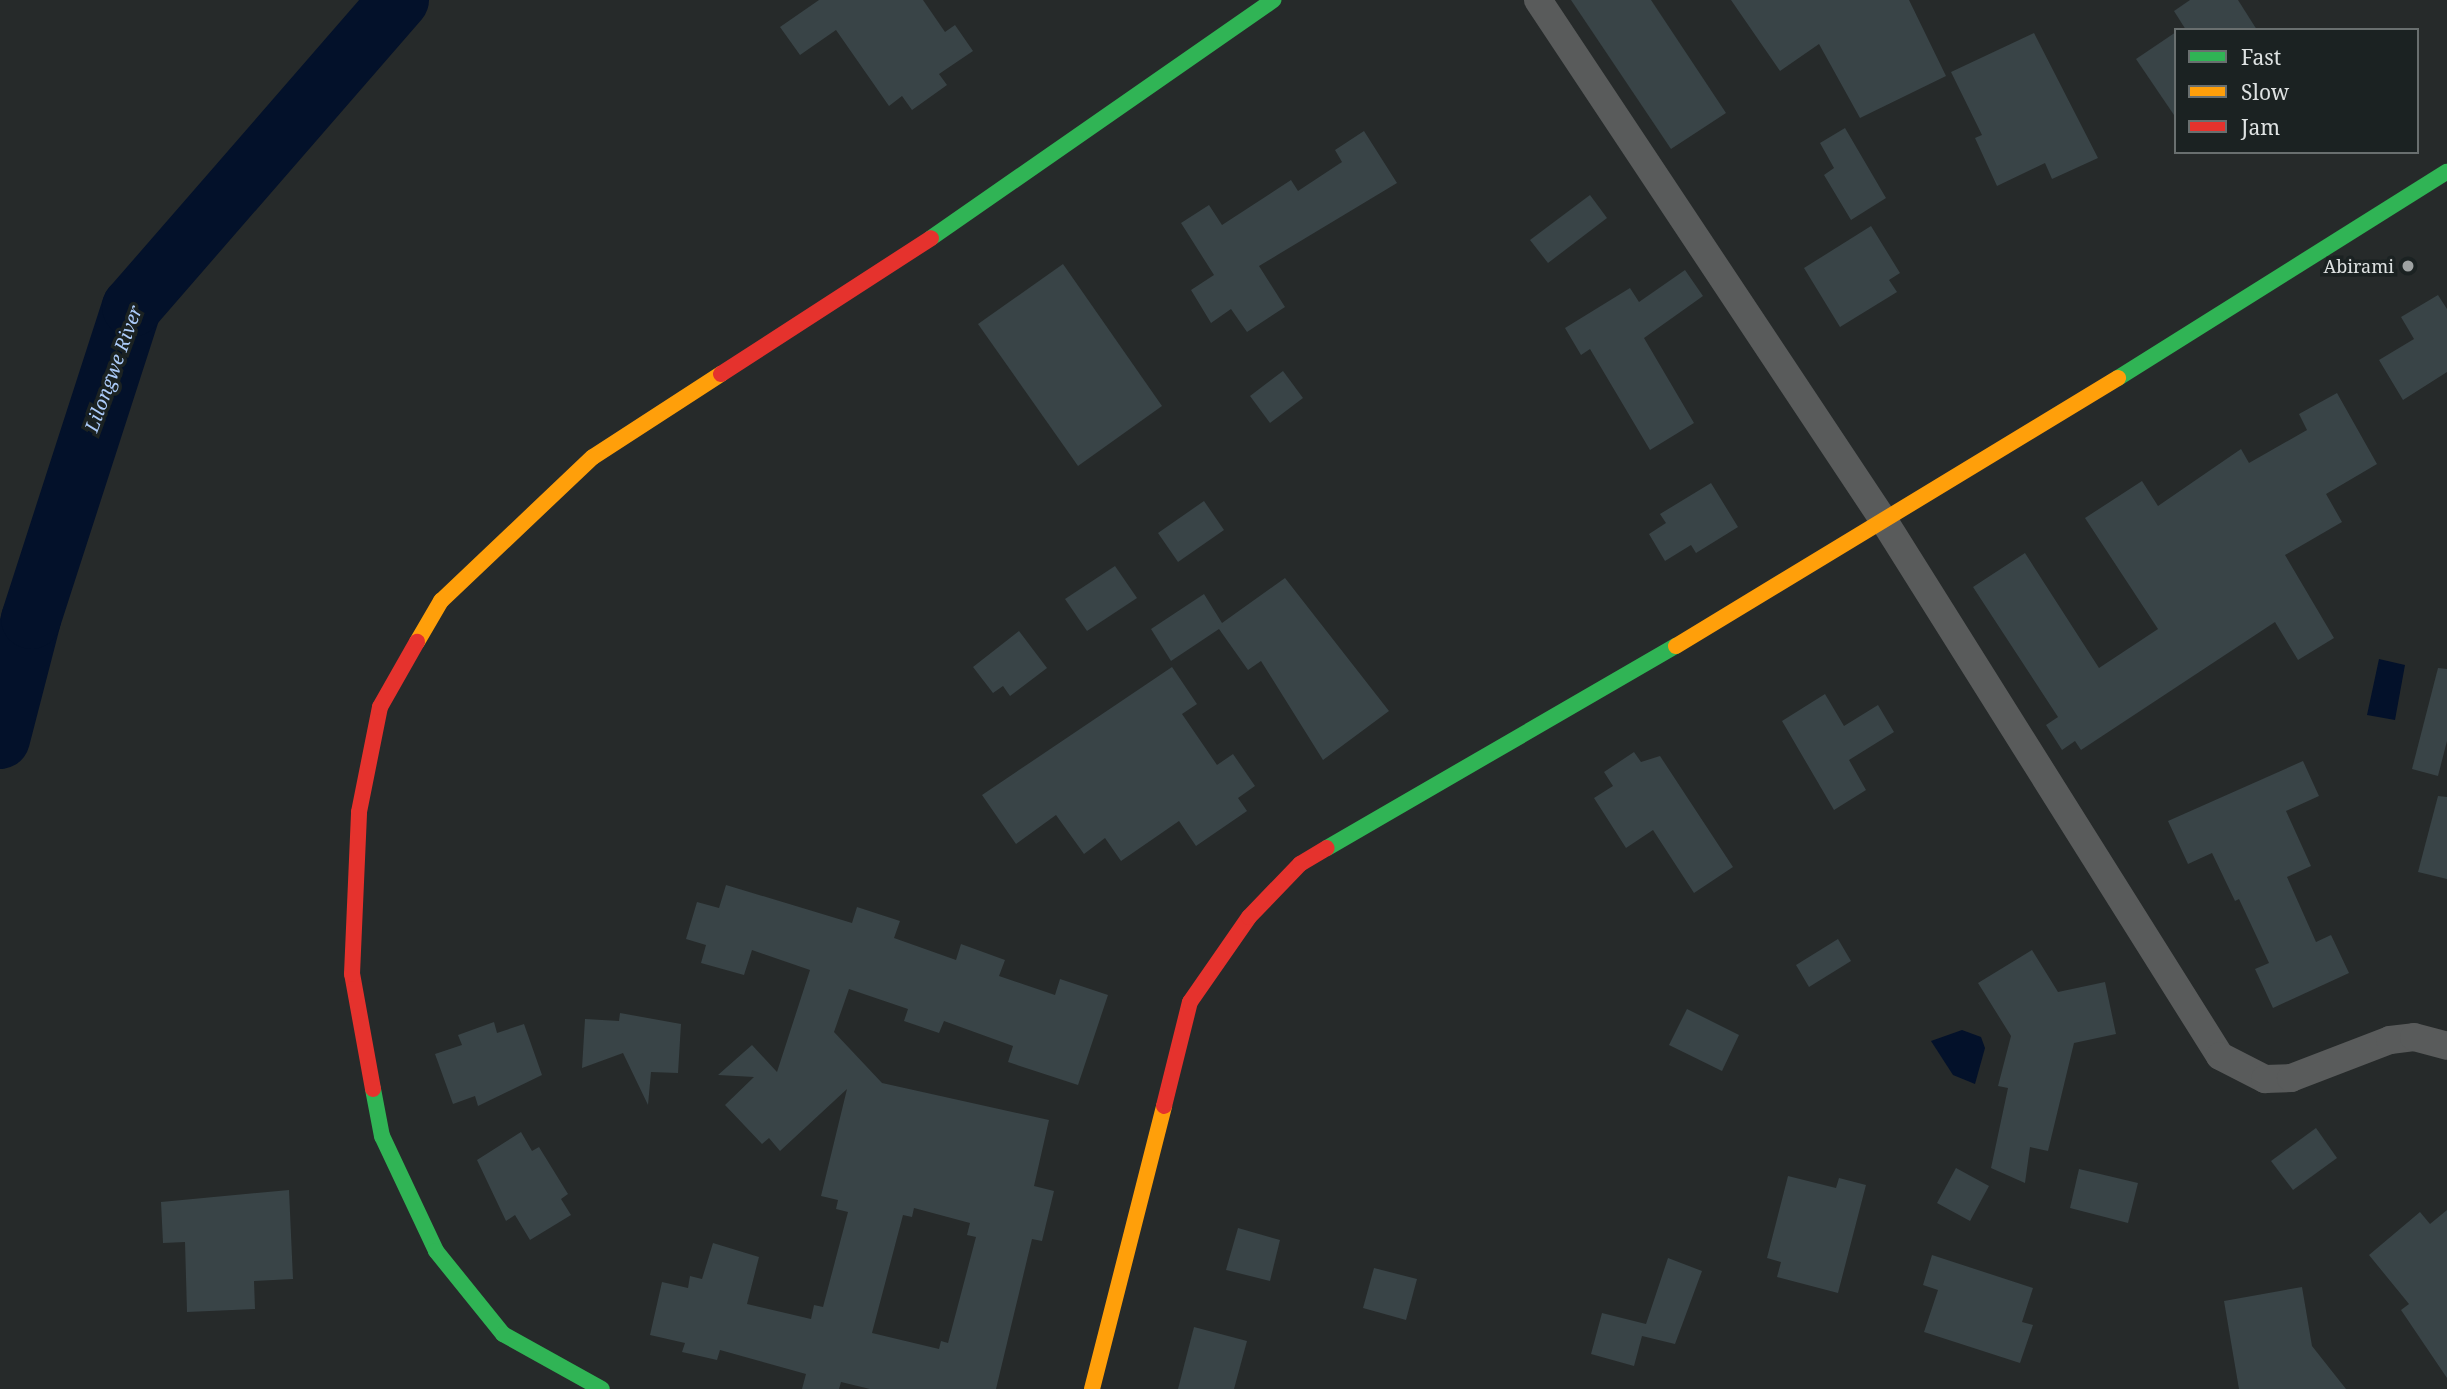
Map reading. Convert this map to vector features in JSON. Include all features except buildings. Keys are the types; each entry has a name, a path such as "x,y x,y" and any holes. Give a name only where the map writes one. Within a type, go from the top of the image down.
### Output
{"street":[{"path":"601,1389 503,1334 436,1251 382,1136 352,974 359,812 380,707 441,601 593,457 912,251 1274,0"},
{"path":"1538,0 1886,524 2220,1056 2265,1079 2291,1078 2390,1040 2414,1037 2447,1046"},
{"path":"1092,1389 1189,1002 1249,917 1300,864 1886,524 2447,172"}],"water":[{"path":"2379,659 2405,665 2395,720 2367,715"},
{"path":"1962,1030 1981,1037 1985,1048 1975,1084 1953,1075 1931,1041"}],"waterway":[{"name":"Lilongwe River","path":"0,739 31,619 132,307 399,0"}],"traffic: fast":[{"path":"931,238 1274,0"},
{"path":"2118,378 2447,172"},
{"path":"1327,848 1676,646"},
{"path":"373,1089 382,1136 436,1251 503,1334 602,1389"}],"traffic: slow":[{"path":"417,642 441,601 593,457 721,374"},
{"path":"1676,646 2118,378"},
{"path":"1092,1389 1164,1106"}],"traffic: jam":[{"path":"721,374 931,238"},
{"path":"373,1089 352,974 359,812 380,707 417,642"},
{"path":"1164,1106 1190,1002 1249,917 1300,864 1327,848"}],"place":[{"name":"Abirami","path":"2408,266"}]}
